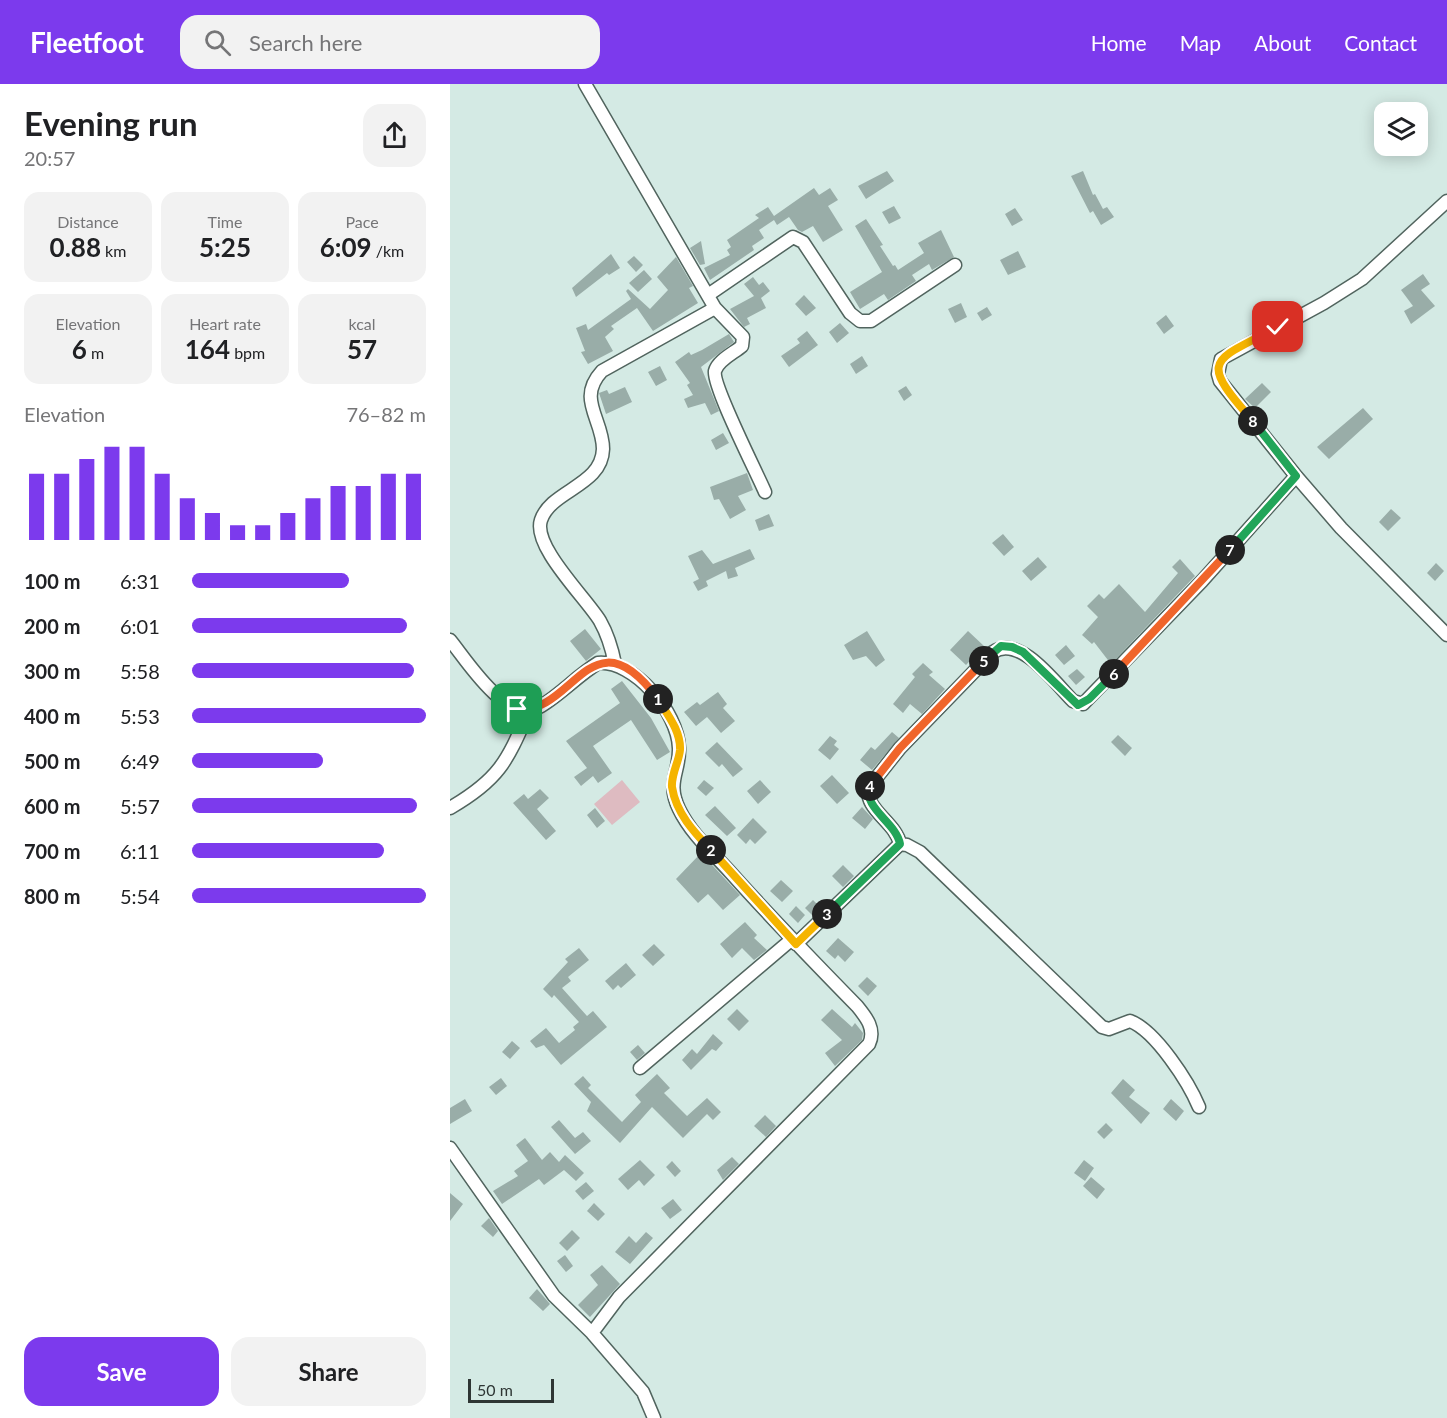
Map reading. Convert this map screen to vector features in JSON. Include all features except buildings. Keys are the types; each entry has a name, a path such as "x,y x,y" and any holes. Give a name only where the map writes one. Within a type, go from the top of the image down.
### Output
{"street":[{"path":"585,84 716,308 742,337 742,346 719,364 716,376 724,402 765,492"},
{"path":"1447,201 1362,279 1324,303 1221,359 1218,374 1220,381 1341,528 1447,635"},
{"path":"708,295 793,237 803,242 850,313 860,321 871,321 955,266"},
{"path":"615,664 608,635 599,619 542,540 541,521 545,512 588,478 600,460 603,449 589,394 596,378 602,371 716,308"},
{"path":"900,844 894,828 870,802 867,794 869,787 900,748 993,651 1001,646 1012,647 1023,652 1072,701 1083,704 1202,581 1296,476"},
{"path":"450,640 488,687 505,703 517,709 529,711 540,706 598,663 615,664 636,676 656,696 671,718 680,750 672,784 680,810 692,830 794,942 865,1015 872,1032 869,1044 619,1297 592,1333"},
{"path":"450,808 474,794 495,776 510,754 529,711"},
{"path":"640,1068 794,942 900,844"},
{"path":"900,844 920,852 1102,1027 1109,1029 1130,1021 1143,1029 1183,1074 1199,1107"},
{"path":"450,1148 554,1296 592,1333 643,1392 654,1418"}],"shaded area":[{"path":"622,780 640,802 612,825 594,804"}],"route":[{"path":"517,709 529,711 540,706 598,663 609,662 622,666 636,676 656,696 671,718 678,736 680,750 672,784 680,810 692,830 796,944 900,844 894,828 870,802 867,794 869,787 900,748 993,651 1001,646 1012,647 1023,652 1072,701 1078,705 1083,704 1202,581 1296,476 1263,432 1227,391 1218,374 1218,366 1225,355 1278,327"}]}
